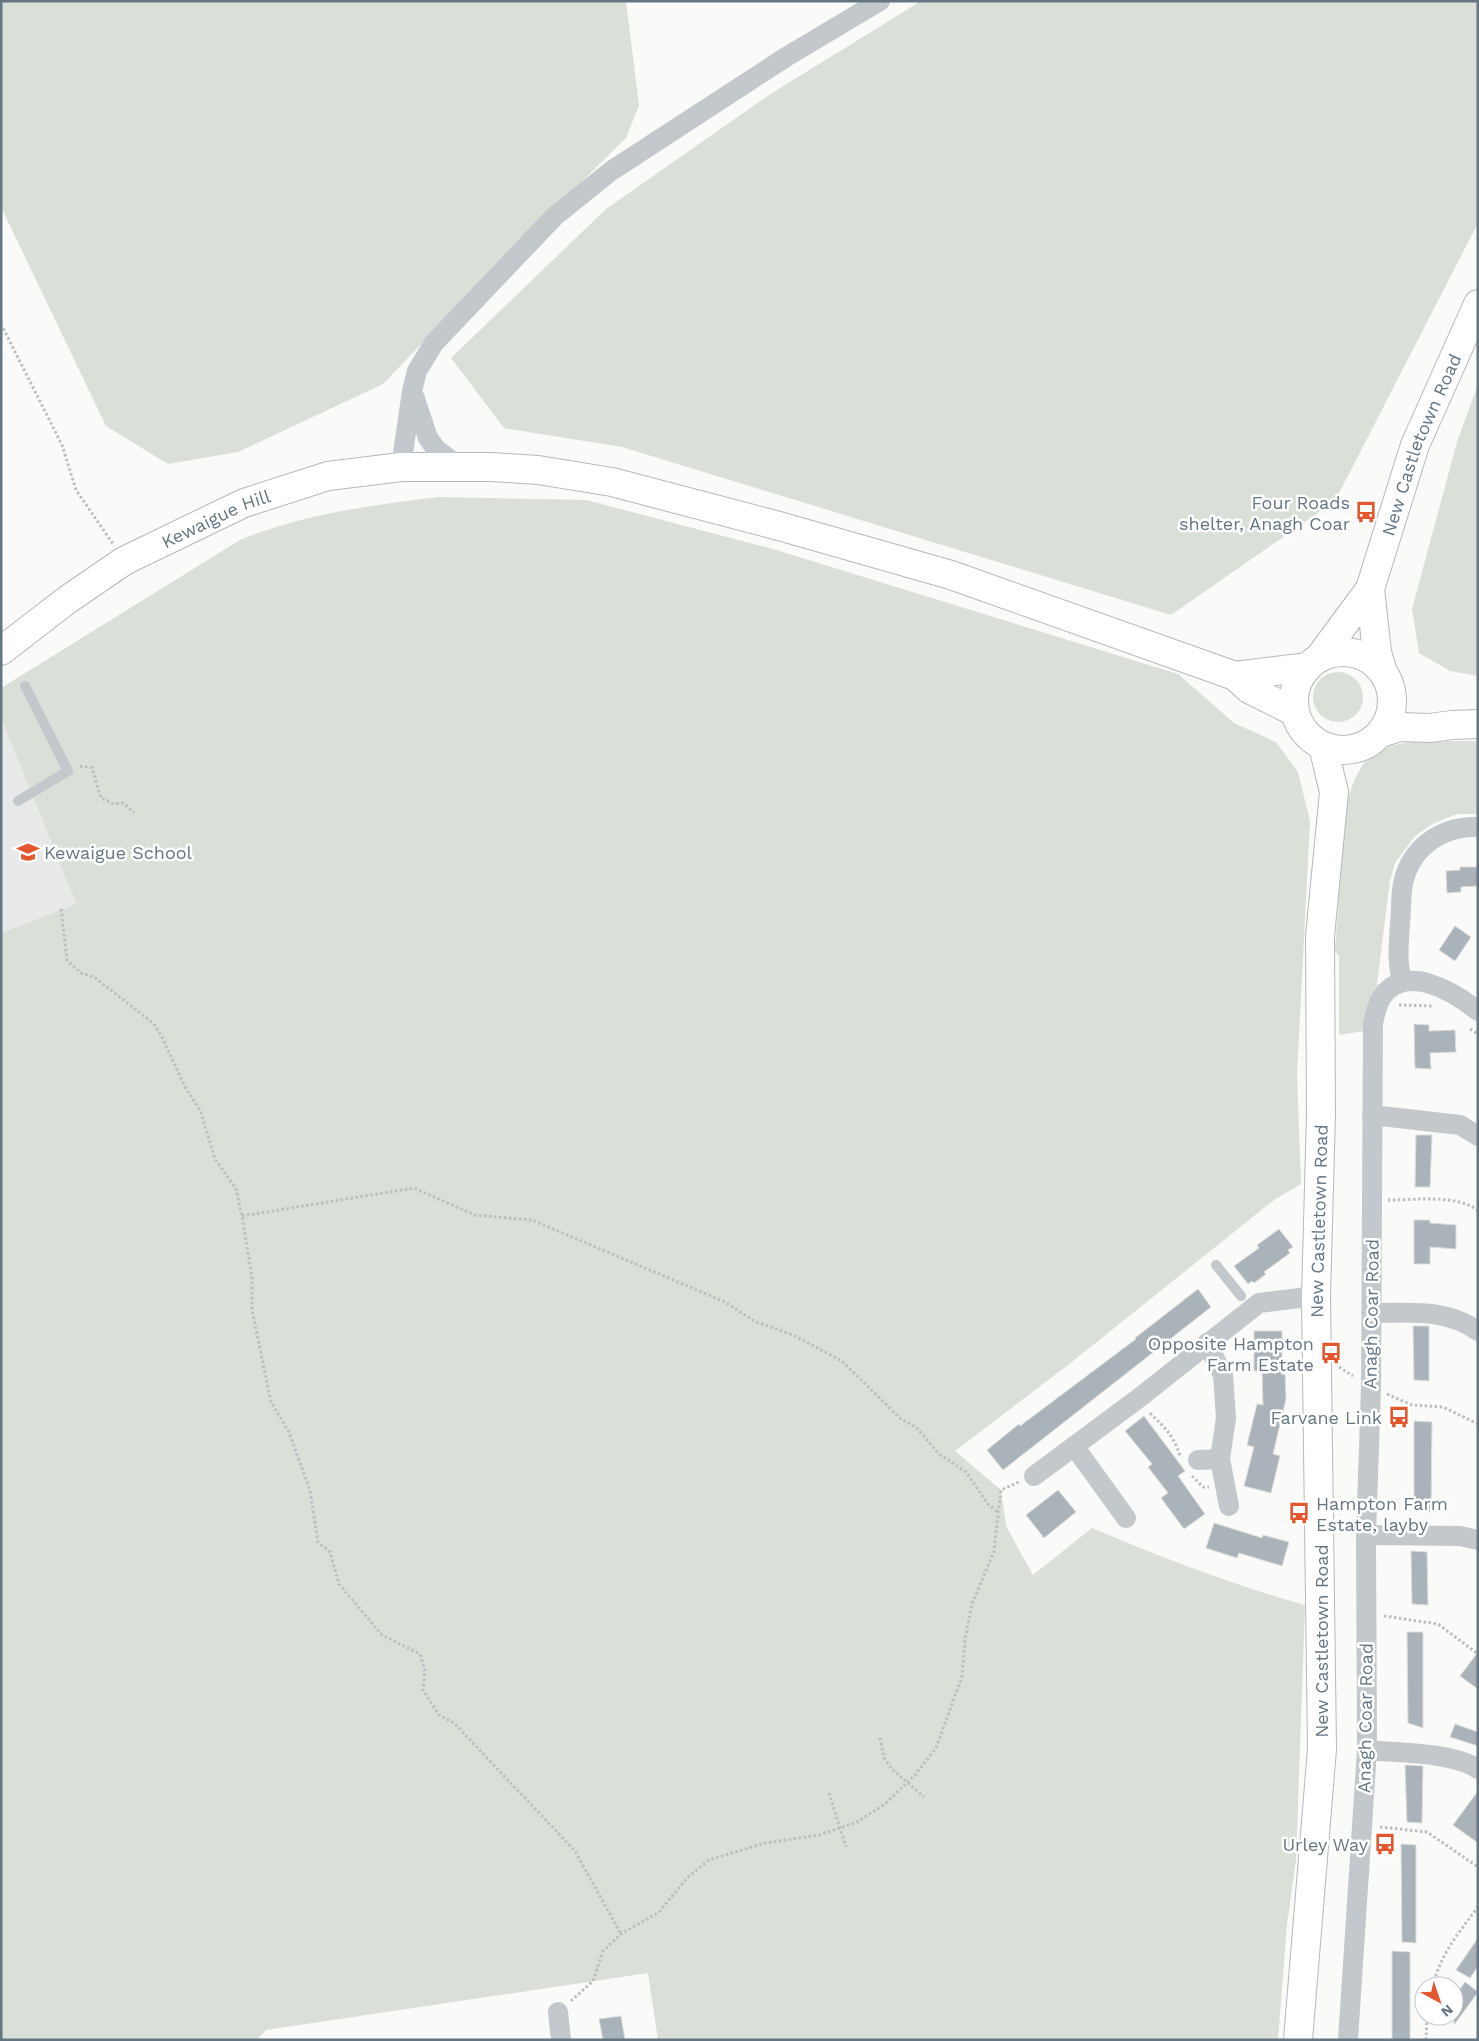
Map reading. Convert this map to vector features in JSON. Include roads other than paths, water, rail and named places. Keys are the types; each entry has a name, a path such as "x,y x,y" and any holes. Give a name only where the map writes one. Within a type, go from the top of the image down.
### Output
{"highway":[{"name":"New Castletown Road","path":"1370,589 1415,445 1478,304"},
{"name":"Kewaigue Hill","path":"1,651 67,600 124,561 244,503 328,476 401,467 460,467 538,470 612,482 760,521 951,575 1235,676"},
{"path":"1370,589 1300,677 1294,699 1295,712 1305,732 1323,746 1342,751 1400,727 1429,728 1465,725"},
{"path":"1334,792 1372,740 1391,710 1387,683 1377,652 1370,589"},
{"path":"1235,676 1313,662 1337,652 1350,653 1363,657 1374,664 1387,683 1406,704 1465,725"},
{"path":"1235,676 1249,689 1295,712"},
{"path":"1323,746 1334,792"},
{"name":"New Castletown Road","path":"1298,2040 1322,1749 1316,1296 1321,1114 1320,936 1334,792"}],"street":[{"path":"401,467 412,392 417,372 434,343 555,216 612,171 786,57 880,1"},
{"path":"412,392 428,438 436,449 460,467"},
{"path":"1470,1017 1440,987 1423,981 1403,982 1399,971 1398,953 1402,888 1407,871 1417,852 1430,840 1445,832 1464,827 1478,827"},
{"name":"Anagh Coar Road","path":"1348,2040 1367,1750 1366,1535 1372,1313 1372,1023 1382,998 1386,993 1403,982"},
{"path":"1372,1115 1460,1125 1478,1136"},
{"path":"1034,1476 1139,1398 1207,1343 1246,1303 1316,1296"},
{"path":"1372,1313 1445,1315 1465,1322 1478,1331"},
{"path":"1207,1343 1223,1375 1226,1418 1220,1459 1229,1506"},
{"path":"1074,1446 1126,1518"},
{"path":"1190,1465 1220,1459"},
{"path":"1366,1535 1460,1536 1478,1540"},
{"path":"1367,1750 1448,1757 1469,1762 1478,1769"},
{"path":"558,2012 561,2040"}],"lane":[{"path":"18,801 68,771 25,686"},
{"path":"1216,1265 1246,1303"}],"place":[{"name":"Four Roads shelter, Anagh Coar","path":"1366,512"},
{"name":"Kewaigue School","path":"28,852"},
{"name":"Opposite Hampton Farm Estate","path":"1331,1353"},
{"name":"Farvane Link","path":"1399,1417"},
{"name":"Hampton Farm Estate, layby","path":"1299,1513"},
{"name":"Urley Way","path":"1385,1844"}]}
